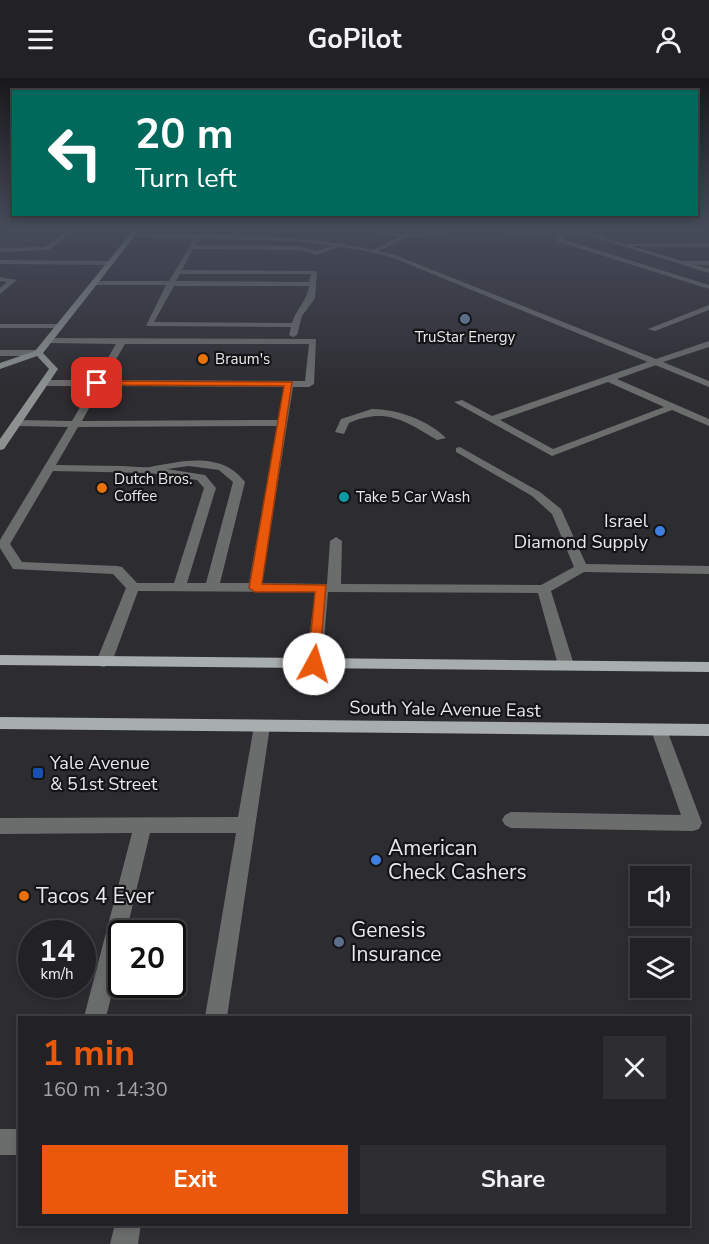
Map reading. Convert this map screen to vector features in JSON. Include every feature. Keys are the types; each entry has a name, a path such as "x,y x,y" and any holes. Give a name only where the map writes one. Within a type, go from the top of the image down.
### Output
{"main road":[{"path":"0,366 38,353 95,283"},
{"path":"0,447 54,369 38,353"},
{"path":"0,660 709,667"},
{"name":"South Yale Avenue East","path":"0,723 709,730"}],"street":[{"path":"455,282 709,384"},
{"path":"691,282 708,288"},
{"path":"95,283 313,284 311,298 297,316 292,341"},
{"path":"172,283 149,324 295,325"},
{"path":"652,329 709,308"},
{"path":"0,326 60,326"},
{"path":"44,383 309,384 313,341 48,341"},
{"path":"122,341 51,468 4,544 18,566 117,570 133,587 255,588 544,589 580,568 709,570"},
{"path":"491,420 709,344"},
{"path":"0,353 38,353"},
{"path":"609,379 709,423"},
{"path":"255,588 289,384"},
{"path":"459,402 552,453 672,407"},
{"path":"340,432 345,421 355,415 382,410 402,415 441,438"},
{"path":"17,423 282,423"},
{"path":"460,450 536,495 557,512 580,568"},
{"path":"150,470 176,464 215,464 231,471 238,482 212,587"},
{"path":"51,468 150,470 201,477 210,488 180,587"},
{"path":"314,664 336,541"},
{"path":"104,662 133,587"},
{"path":"544,589 566,665"},
{"path":"216,1016 262,726"},
{"path":"512,820 693,823 659,730"},
{"path":"0,826 247,825"},
{"path":"94,1016 143,826"},
{"path":"0,1142 18,1142"},
{"path":"124,1244 128,1226"}],"place":[{"name":"TruStar Energy","path":"465,319"},
{"name":"Braum's","path":"203,359"},
{"name":"Dutch Bros. Coffee","path":"102,488"},
{"name":"Take 5 Car Wash","path":"344,497"},
{"name":"Israel Diamond Supply","path":"660,531"},
{"name":"Yale Avenue & 51st Street","path":"38,773"},
{"name":"American Check Cashers","path":"376,860"},
{"name":"Tacos 4 Ever","path":"24,896"},
{"name":"Genesis Insurance","path":"339,942"}],"route":[{"path":"97,383 289,384 255,588 322,588 314,664"}]}
